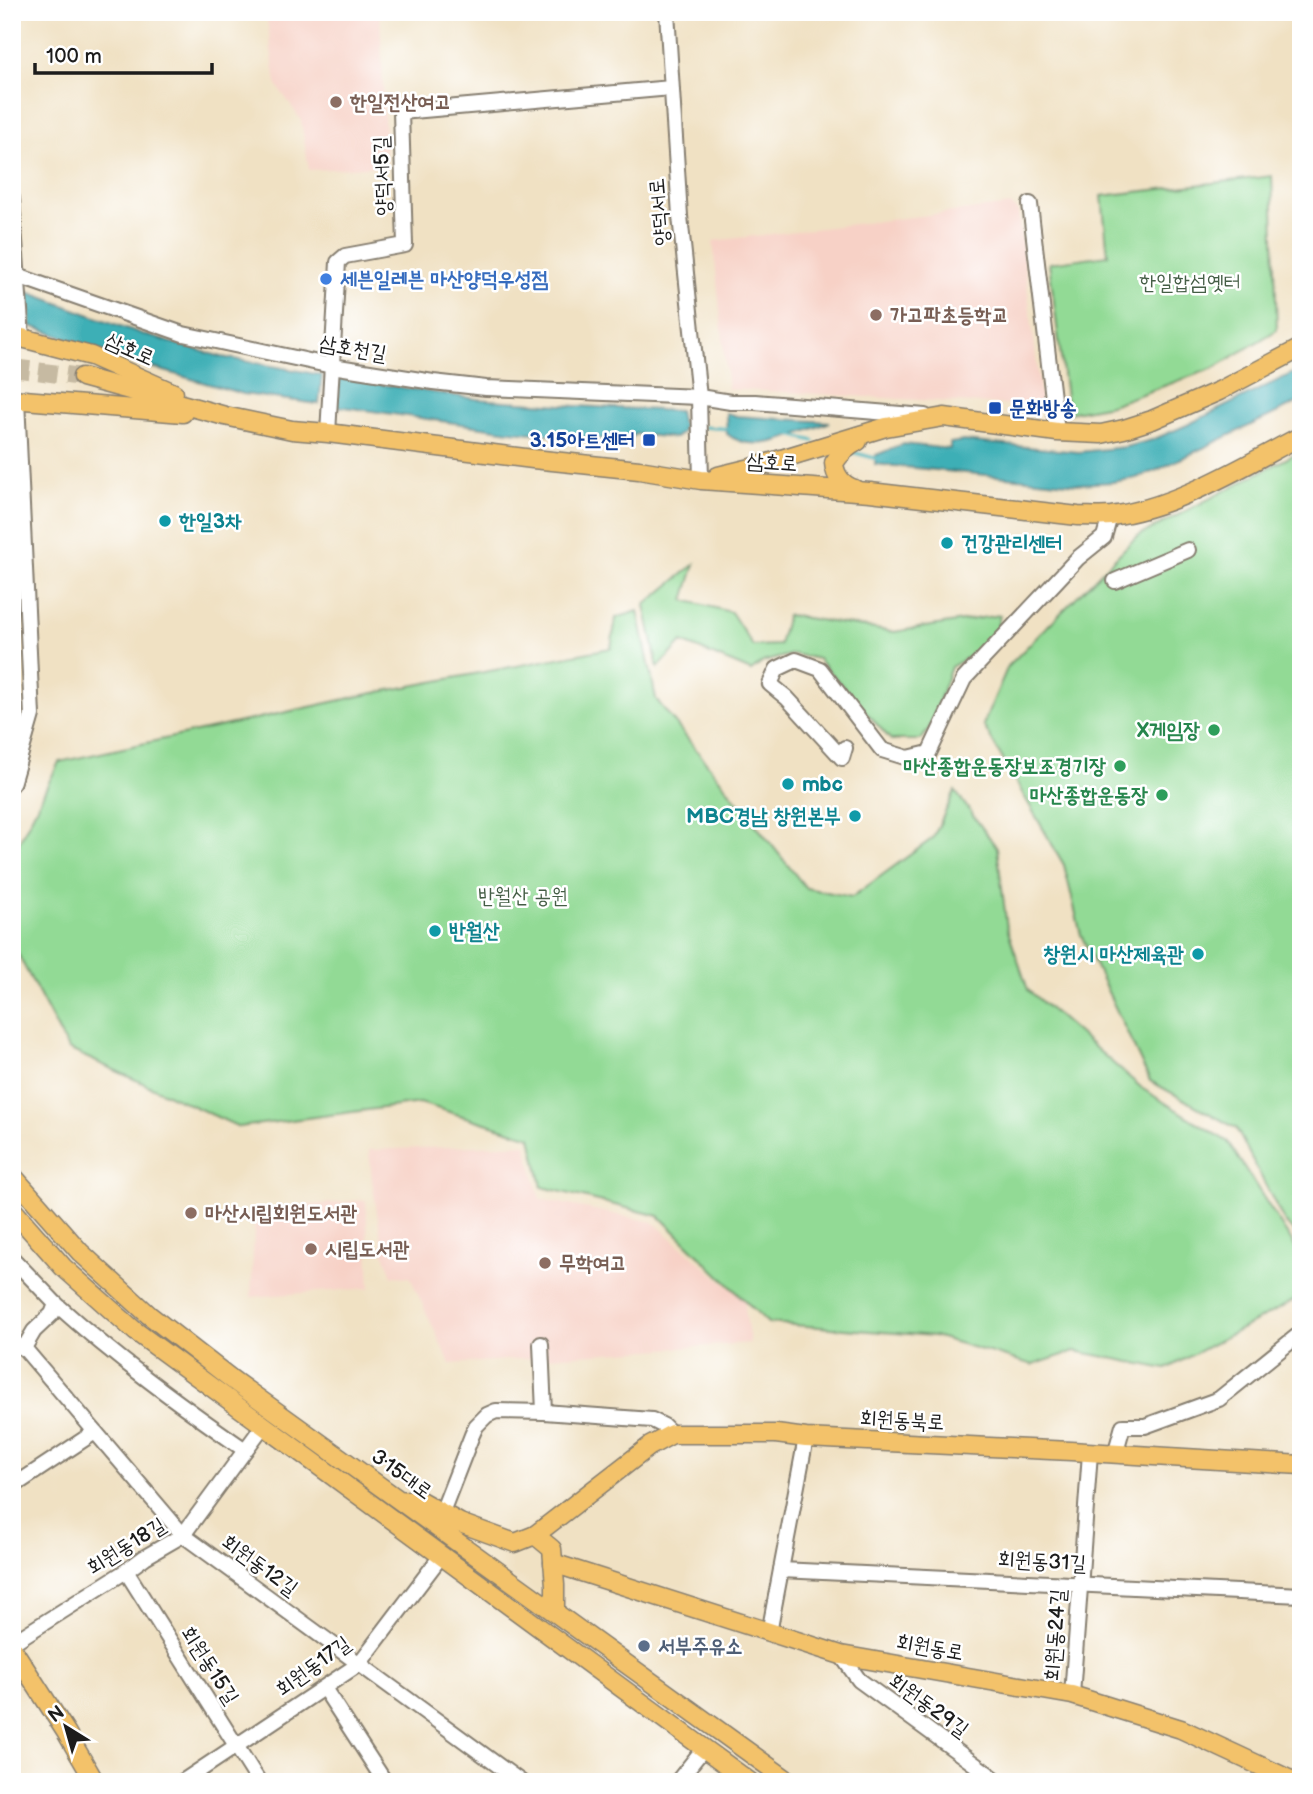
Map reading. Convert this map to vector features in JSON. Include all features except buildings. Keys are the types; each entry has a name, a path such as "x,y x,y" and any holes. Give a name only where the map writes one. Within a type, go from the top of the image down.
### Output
{"main road":[{"name":"삼호로","path":"18,335 92,356 225,416"},
{"path":"701,480 789,457 886,427 944,417 1057,432 1101,434 1152,421 1219,391 1301,348"},
{"name":"삼호로","path":"82,377 225,416 292,430 639,470 701,480 870,492 1039,512 1110,516 1182,497 1301,436"},
{"name":"삼호로","path":"15,400 225,416"},
{"path":"870,492 847,486 839,480 834,463 848,446 886,427"},
{"name":"3·15대로","path":"12,1175 80,1252 149,1315 234,1381 790,1782"},
{"name":"3·15대로","path":"12,1209 63,1267 135,1331 750,1782"},
{"path":"401,1501 417,1499 460,1523 515,1544 535,1535 650,1446 673,1434"},
{"name":"회원동북로","path":"673,1434 776,1434 806,1438 1301,1465"},
{"path":"535,1535 552,1549 555,1611"},
{"name":"회원동로","path":"553,1563 841,1655 1072,1695 1181,1729 1295,1782"},
{"path":"12,1648 95,1782"}],"street":[{"name":"양덕서로","path":"667,12 680,216 699,402 701,480"},
{"name":"양덕서5길","path":"332,370 338,262 345,256 405,245 401,112 671,88"},
{"path":"12,198 18,335"},
{"path":"1030,204 1057,432"},
{"name":"삼호천길","path":"16,277 183,334 332,370 486,388 699,402 755,402 944,417"},
{"path":"328,433 332,370"},
{"path":"12,784 32,715 15,400"},
{"path":"845,748 842,758 787,698 770,684 777,669 796,660 820,669 882,750 908,758 929,753 964,679 1078,558 1104,537 1110,516"},
{"path":"1115,581 1188,550"},
{"path":"12,1258 56,1304 95,1339 246,1450"},
{"path":"18,1346 52,1314 56,1304"},
{"path":"1115,1454 1123,1426 1145,1426 1219,1399 1301,1332"},
{"path":"541,1344 544,1412"},
{"name":"회원동12길","path":"18,1346 183,1535 521,1782"},
{"path":"442,1512 472,1435 487,1415 496,1411 652,1420 673,1434"},
{"name":"회원동18길","path":"12,1643 183,1535 263,1426"},
{"path":"12,1487 95,1432"},
{"path":"769,1633 806,1438"},
{"name":"회원동24길","path":"1072,1695 1090,1452"},
{"name":"회원동17길","path":"182,1782 359,1664 441,1556"},
{"name":"회원동31길","path":"781,1570 1301,1595"},
{"name":"회원동15길","path":"126,1571 259,1782"},
{"name":"회원동29길","path":"841,1655 859,1680 999,1782"},
{"path":"324,1688 385,1782"},
{"path":"677,1782 704,1748"}],"shaded area":[{"name":"한일전산여고","path":"266,12 380,12 386,166 309,170 301,120 276,84"},
{"name":"가고파초등학교","path":"1011,205 1018,212 1042,407 728,389 713,241"},
{"name":"무학여고","path":"526,1144 540,1199 653,1222 744,1300 750,1343 450,1364 410,1277 392,1276 383,1251 369,1150"},
{"name":"시립도서관","path":"366,1200 370,1288 251,1297 255,1210"}],"green space":[{"name":"한일합섬옛터","path":"1272,176 1277,330 1214,368 1111,405 1068,413 1049,263 1108,255 1102,196"},
{"name":"마산종합운동장","path":"1301,451 1301,1240 1284,1221 1236,1128 1150,1081 1081,935 1064,865 983,725 1008,666 1136,537"},
{"path":"695,564 684,600 731,612 753,646 779,645 787,615 894,632 1000,615 994,643 951,667 929,729 921,740 891,740 818,659 793,654 763,662 751,671 682,642 658,668 645,605"},
{"name":"반월산 공원","path":"638,611 656,699 806,888 852,897 933,838 955,791 997,848 1007,928 1028,990 1143,1089 1228,1142 1301,1256 1301,1297 1166,1369 1075,1351 1033,1365 934,1336 768,1323 659,1216 542,1187 531,1137 420,1103 239,1127 68,1049 12,943 12,856 59,762 369,694 611,648 616,618"}],"water":[{"path":"28,292 145,335 222,357 322,375 319,404 243,394 133,362 31,326"},
{"path":"1301,369 1301,401 1136,478 1078,484 875,464 876,455 904,444 950,449 950,443 963,441 1079,452 1125,447 1152,440 1187,425"},
{"path":"340,378 477,399 679,411 683,431 675,438 635,434 629,441 510,431 337,406"},
{"path":"726,413 830,422 778,441 751,443 738,441 727,434"}],"waterway":[{"path":"680,425 696,426"},
{"path":"704,427 731,429"},
{"path":"791,435 814,441"},
{"path":"852,452 878,459"}],"tunnel":[{"path":"12,368 82,377"}],"place":[{"name":"한일전산여고","path":"336,102"},
{"name":"세븐일레븐 마산양덕우성점","path":"326,279"},
{"name":"가고파초등학교","path":"876,315"},
{"name":"문화방송","path":"995,408"},
{"name":"3.15아트센터","path":"649,440"},
{"name":"한일3차","path":"165,521"},
{"name":"건강관리센터","path":"947,543"},
{"name":"X게임장","path":"1214,730"},
{"name":"마산종합운동장보조경기장","path":"1120,766"},
{"name":"mbc","path":"788,784"},
{"name":"마산종합운동장","path":"1162,795"},
{"name":"MBC경남 창원본부","path":"855,816"},
{"name":"반월산","path":"435,931"},
{"name":"창원시 마산제육관","path":"1198,954"},
{"name":"마산시립회원도서관","path":"191,1213"},
{"name":"시립도서관","path":"311,1249"},
{"name":"무학여고","path":"545,1263"},
{"name":"서부주유소","path":"644,1646"}]}
